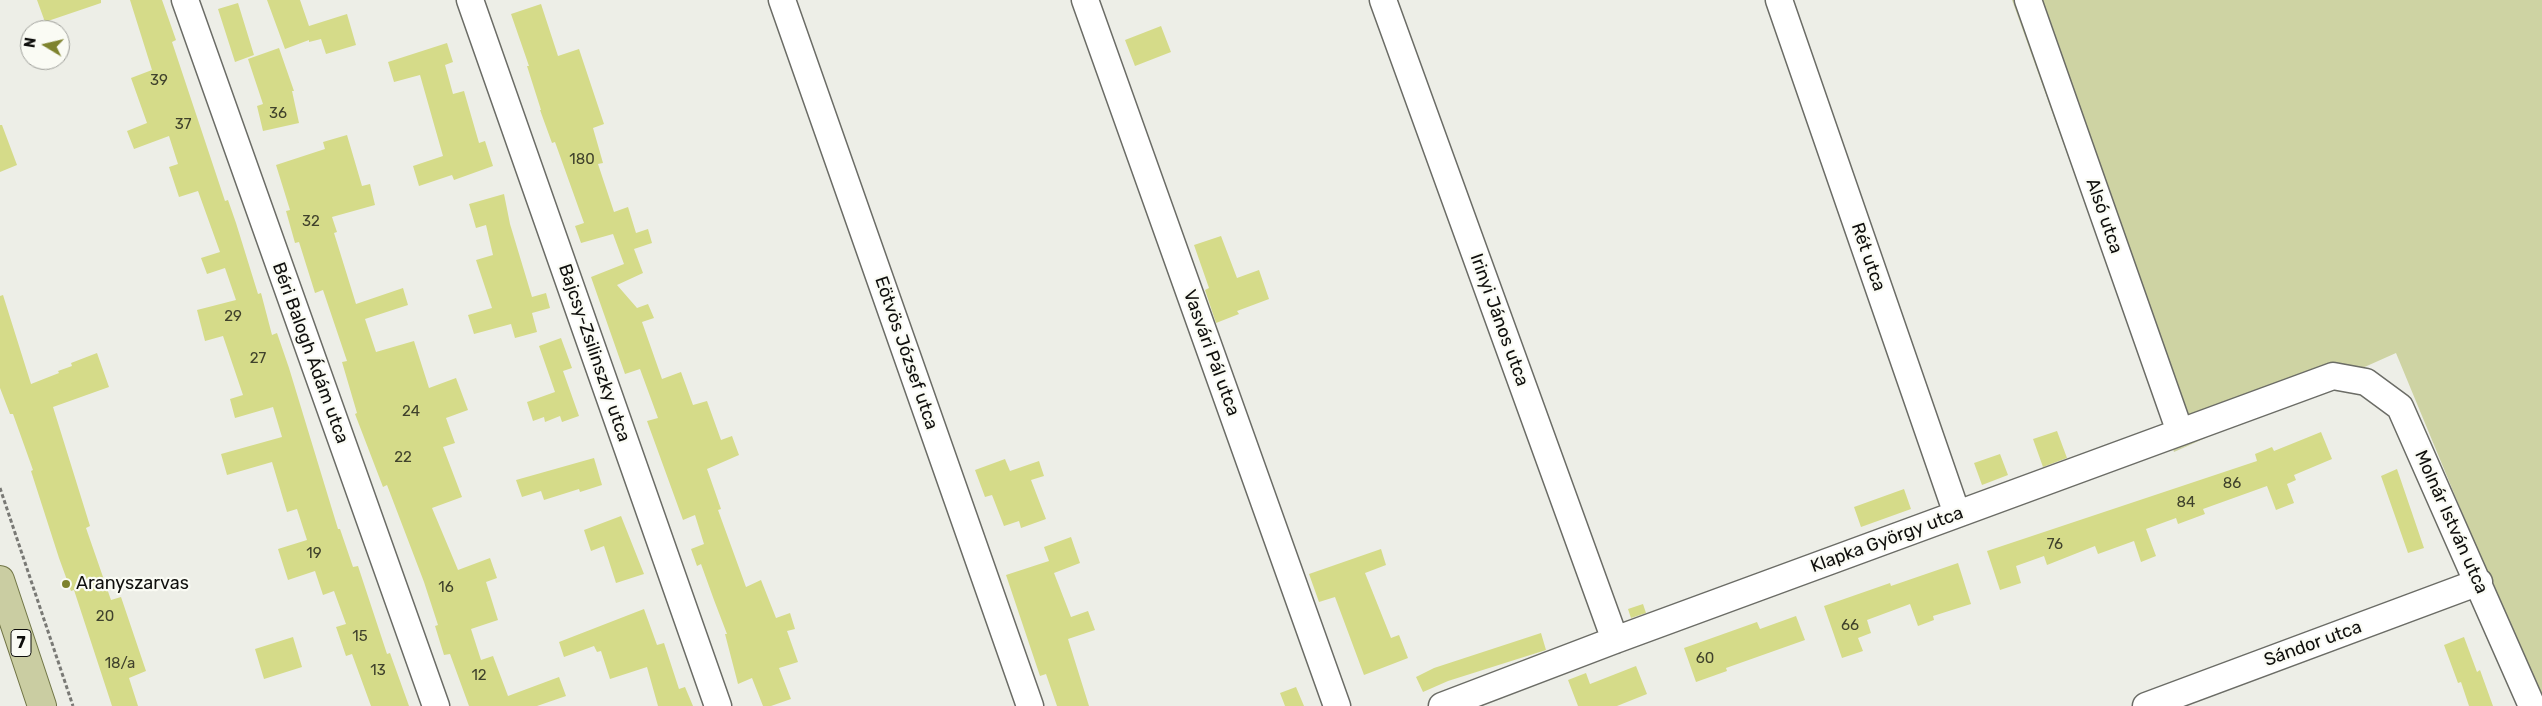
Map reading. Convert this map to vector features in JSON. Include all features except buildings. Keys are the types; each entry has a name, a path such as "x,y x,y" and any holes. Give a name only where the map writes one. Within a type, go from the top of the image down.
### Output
{"main road":[{"name":"7","path":"0,580 42,706"}],"street":[{"name":"Béri Balogh Ádám utca","path":"185,0 436,706"},
{"name":"Bajcsy-Zsilinszky utca","path":"470,0 718,706"},
{"name":"Eötvös József utca","path":"782,0 1030,706"},
{"name":"Vasvári Pál utca","path":"1085,0 1337,706"},
{"name":"Irinyi János utca","path":"1383,0 1615,640"},
{"name":"Rét utca","path":"1779,0 1957,514"},
{"name":"Alsó utca","path":"2028,0 2180,432"},
{"name":"Klapka György utca","path":"1442,706 1615,640 2333,376"},
{"name":"Molnár István utca","path":"2333,376 2366,382 2400,407 2479,582 2532,706"},
{"name":"Sándor utca","path":"2146,706 2479,582"}],"path":[{"path":"0,488 73,706"}],"green space":[{"path":"2012,0 2542,0 2542,706 2396,353 2174,452"}],"place":[{"name":"Aranyszarvas","path":"66,584"}]}
